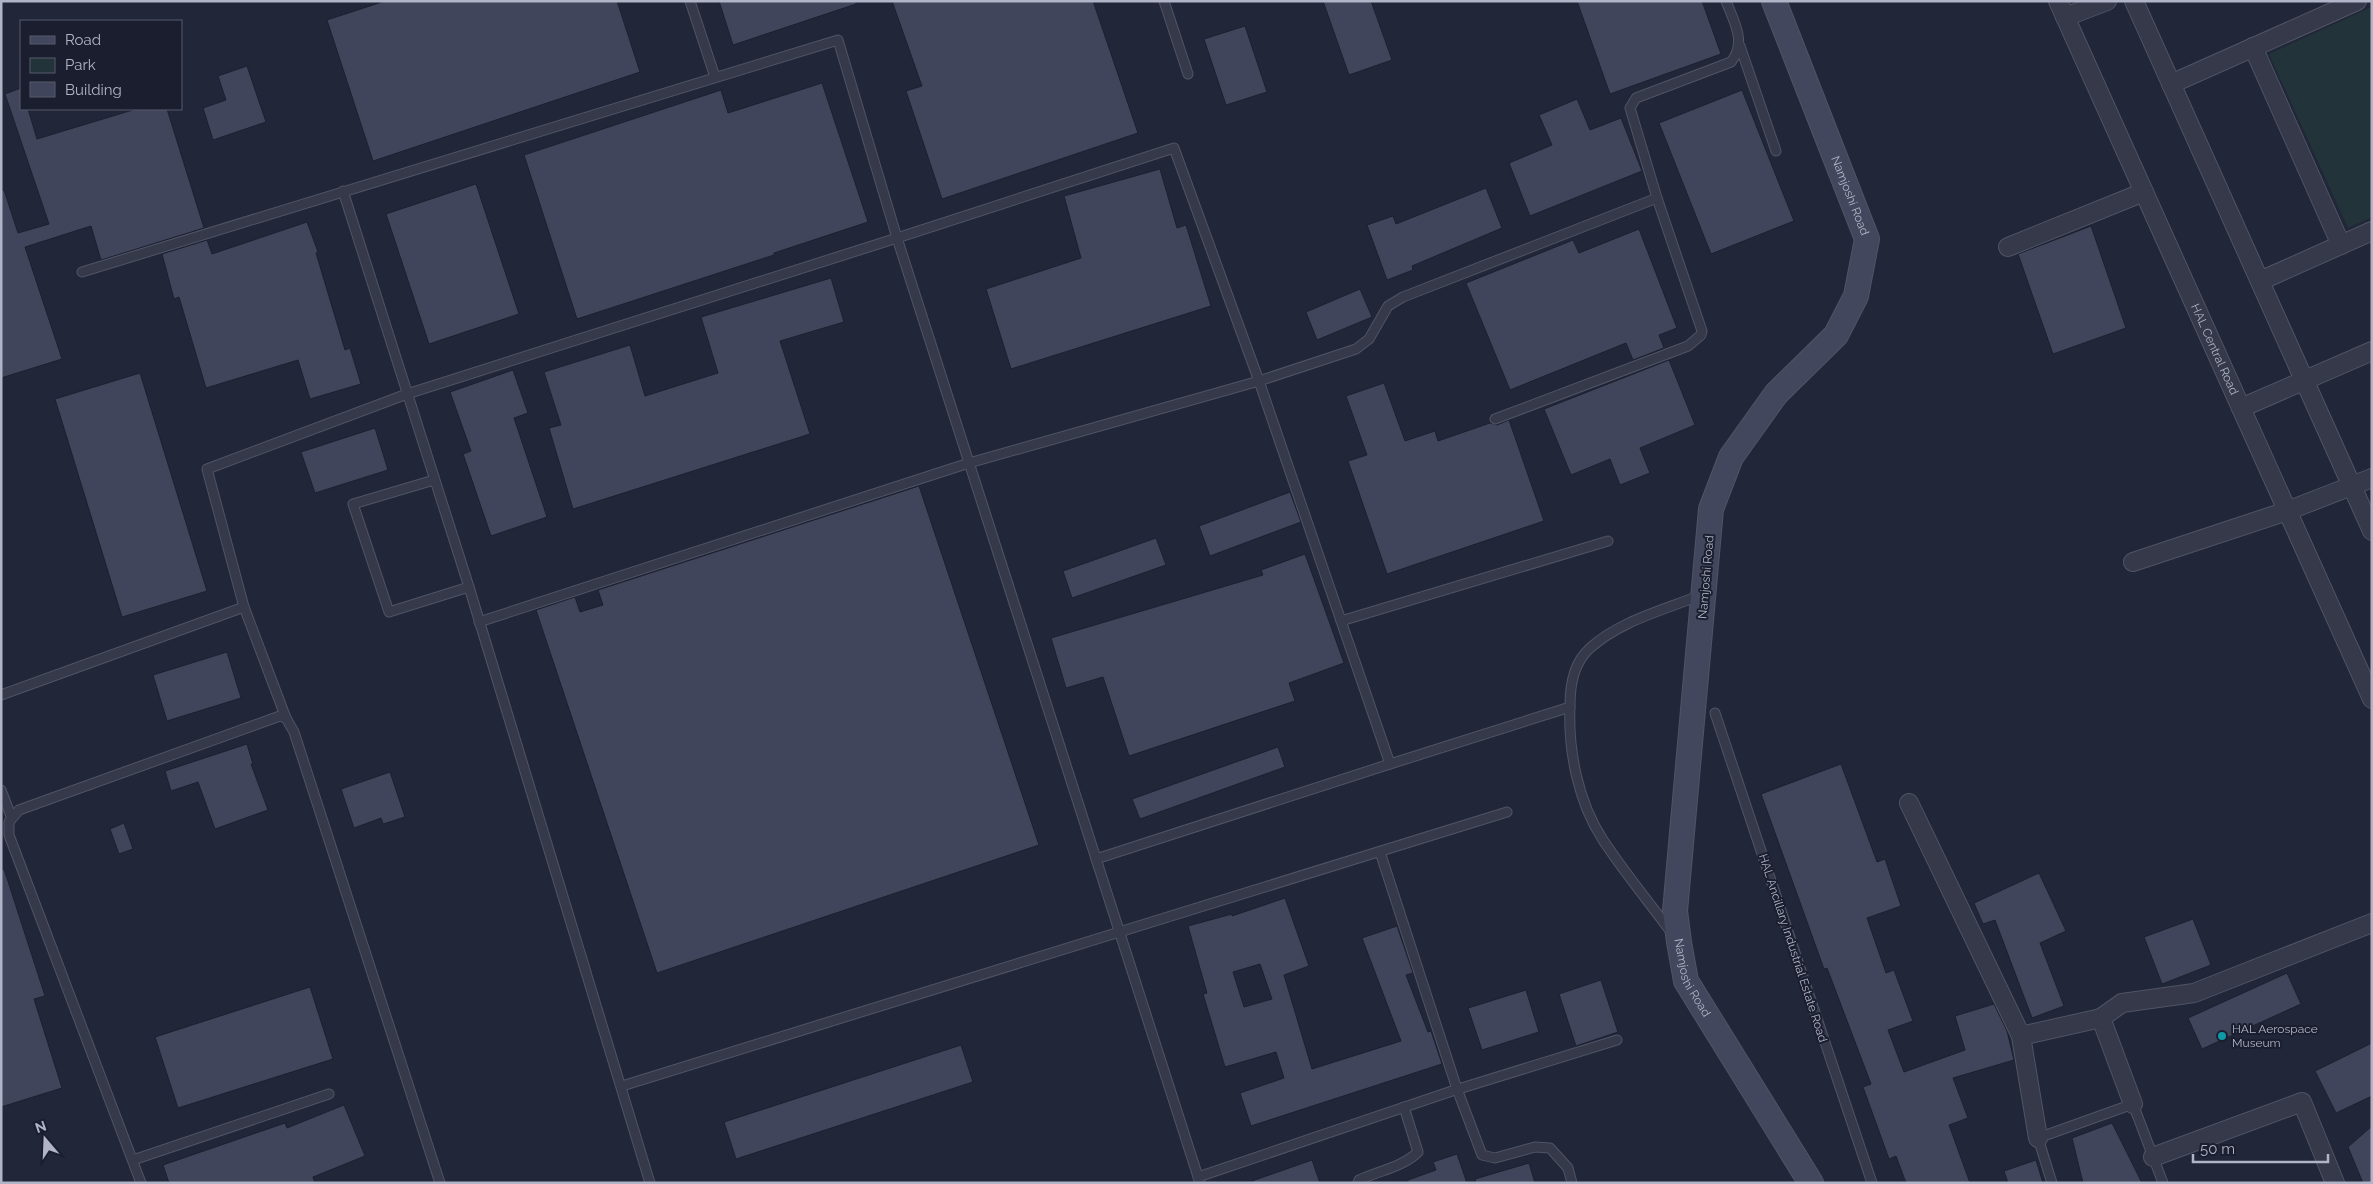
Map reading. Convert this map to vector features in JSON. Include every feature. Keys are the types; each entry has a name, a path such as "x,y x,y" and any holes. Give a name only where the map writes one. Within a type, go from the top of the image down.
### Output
{"main road":[{"name":"Namjoshi Road","path":"1774,1 1867,239 1856,296 1836,336 1776,394 1731,457 1711,508 1705,594 1675,911 1686,981 1811,1183"}],"street":[{"path":"2061,9 2107,1"},
{"path":"2134,1 2372,531"},
{"path":"2171,84 2357,1"},
{"name":"HAL Central Road","path":"2061,9 2372,699"},
{"path":"2253,47 2341,245"},
{"path":"2008,247 2144,192"},
{"path":"2260,281 2372,231"},
{"path":"2241,408 2372,351"},
{"path":"2133,562 2286,511 2372,478"},
{"path":"1909,803 2021,1036 2038,1138"},
{"path":"2021,1036 2101,1018 2122,1003 2194,993 2372,923"},
{"path":"2101,1018 2133,1104"},
{"path":"2153,1157 2302,1102 2335,1183"}],"lane":[{"path":"690,1 715,78"},
{"path":"1164,1 1188,74"},
{"path":"1726,1 1776,151"},
{"path":"82,272 838,40 897,238 1199,1180 1457,1089 1617,1040"},
{"path":"1495,419 1688,346 1699,339 1702,331 1657,198 1631,113 1630,104 1636,98 1723,67 1731,62 1740,46"},
{"path":"440,1183 294,732 286,718 244,607 207,469 407,394 1174,148 1259,381 1390,764"},
{"path":"343,191 479,622 650,1183"},
{"path":"479,622 969,463 1259,381 1356,348 1369,339 1388,306 1403,297 1657,198"},
{"path":"434,480 354,504 389,612 468,587"},
{"path":"1341,621 1608,541"},
{"path":"1679,942 1602,839 1586,804 1575,770 1569,733 1570,691 1576,668 1588,650 1614,630 1705,594"},
{"path":"1,695 244,607"},
{"path":"1096,859 1570,707"},
{"name":"HAL Ancillary Industrial Estate Road","path":"1715,713 1872,1183"},
{"path":"11,816 18,810 280,716 286,718"},
{"path":"1,790 11,816 8,828 9,835 141,1183"},
{"path":"622,1086 1507,812"},
{"path":"1380,852 1457,1089 1482,1155 1495,1158 1534,1147 1550,1148 1568,1168 1572,1183"},
{"path":"133,1160 329,1094"},
{"path":"2052,1183 2038,1138 2133,1104 2162,1183"},
{"path":"1358,1183 1359,1180 1373,1173 1410,1160 1418,1152 1404,1107"}],"green space":[{"path":"2372,7 2372,217 2348,228 2269,54"}],"building":[{"path":"385,1 617,1 640,72 373,161 327,20"},
{"path":"719,1 856,1 856,4 733,45"},
{"path":"892,1 1093,1 1138,133 942,199 906,91 922,86"},
{"path":"1323,1 1371,1 1392,60 1349,75"},
{"path":"1577,1 1702,1 1721,54 1610,94"},
{"path":"1245,26 1267,92 1226,105 1204,39"},
{"path":"247,66 266,122 213,140 203,108 226,100 218,76"},
{"path":"822,83 868,222 774,253 774,255 577,319 524,155 721,90 728,113"},
{"path":"20,88 20,110 28,110 37,139 133,110 167,110 204,228 101,260 91,226 25,247 62,359 1,378 1,190 4,190 18,233 49,224 5,94"},
{"path":"1742,90 1794,221 1711,254 1659,123"},
{"path":"1577,99 1590,130 1621,118 1642,171 1530,216 1509,163 1552,145 1539,115"},
{"path":"1160,169 1177,228 1186,225 1211,306 1011,369 986,289 1081,258 1064,196"},
{"path":"476,184 519,314 429,344 386,214"},
{"path":"1486,188 1502,228 1412,266 1413,270 1387,280 1367,225 1393,216 1396,224"},
{"path":"307,222 318,252 316,253 345,350 350,348 361,384 310,399 298,360 206,388 179,297 174,299 162,254 207,240 212,254"},
{"path":"2091,226 2126,328 2053,354 2018,254"},
{"path":"1639,229 1677,328 1659,335 1664,348 1633,360 1626,343 1510,390 1466,283 1573,240 1579,253"},
{"path":"831,278 844,322 780,341 810,434 573,509 549,428 561,425 544,372 630,345 645,396 718,373 701,317"},
{"path":"1360,289 1372,317 1317,340 1306,312"},
{"path":"1669,360 1695,425 1640,448 1650,473 1620,485 1610,459 1571,475 1544,409"},
{"path":"513,370 528,413 514,418 547,517 491,536 463,454 471,451 450,392"},
{"path":"140,373 207,591 122,617 55,399"},
{"path":"1384,383 1405,441 1435,431 1438,441 1490,423 1497,425 1509,420 1544,521 1387,574 1348,461 1367,455 1346,396"},
{"path":"375,428 388,470 315,493 301,452"},
{"path":"919,486 1039,845 657,973 536,610 575,597 580,612 603,605 598,590"},
{"path":"1290,492 1301,522 1210,556 1199,526"},
{"path":"1156,538 1166,565 1072,598 1063,571"},
{"path":"1305,554 1344,663 1289,683 1295,701 1129,756 1103,677 1066,688 1051,638 1263,575 1261,570"},
{"path":"227,652 241,698 167,721 153,675"},
{"path":"247,744 253,764 251,764 268,810 215,829 198,782 171,791 165,771"},
{"path":"1278,747 1285,767 1140,819 1132,799"},
{"path":"1841,764 1877,862 1885,859 1901,906 1867,918 1886,973 1894,970 1913,1021 1888,1030 1904,1072 1965,1050 1955,1016 1994,1004 2007,1031 2014,1060 1953,1078 1968,1118 1949,1125 1970,1183 1906,1183 1896,1156 1889,1159 1863,1087 1871,1084 1827,968 1824,969 1761,794"},
{"path":"390,772 405,817 383,824 381,818 354,828 341,789"},
{"path":"124,823 133,849 119,854 110,829"},
{"path":"4,869 45,996 34,999 62,1088 1,1107 1,870"},
{"path":"2039,873 2066,931 2040,943 2064,1006 2032,1018 1995,920 1983,924 1974,903"},
{"path":"1285,898 1309,966 1284,975 1312,1069 1401,1041 1362,938 1397,926 1413,973 1406,975 1428,1032 1431,1031 1442,1064 1251,1126 1240,1093 1284,1078 1276,1052 1225,1067 1203,994 1207,993 1188,926 1232,914 1232,916","holes":["1260,964 1272,999 1244,1007 1233,972"]},
{"path":"2193,919 2211,965 2162,984 2144,937"},
{"path":"2287,973 2301,1004 2202,1049 2188,1018"},
{"path":"1601,980 1618,1032 1576,1046 1559,994"},
{"path":"310,987 333,1059 178,1108 155,1037"},
{"path":"1526,990 1539,1032 1482,1050 1468,1008"},
{"path":"2372,1043 2372,1096 2336,1113 2315,1071"},
{"path":"961,1045 973,1082 736,1159 724,1122"},
{"path":"344,1105 365,1156 313,1177 315,1183 169,1183 163,1165 285,1123 287,1128"},
{"path":"2112,1123 2142,1183 2083,1183 2072,1138"},
{"path":"2372,1126 2372,1183 2363,1183 2348,1147"},
{"path":"1457,1154 1467,1183 1408,1183 1408,1180 1436,1170 1433,1162"},
{"path":"1312,1160 1320,1183 1253,1183 1252,1181"},
{"path":"2036,1160 2043,1183 2008,1183 2004,1171"},
{"path":"1529,1163 1535,1183 1476,1183 1475,1179"}],"place":[{"name":"HAL Aerospace Museum","path":"2222,1036"}]}
